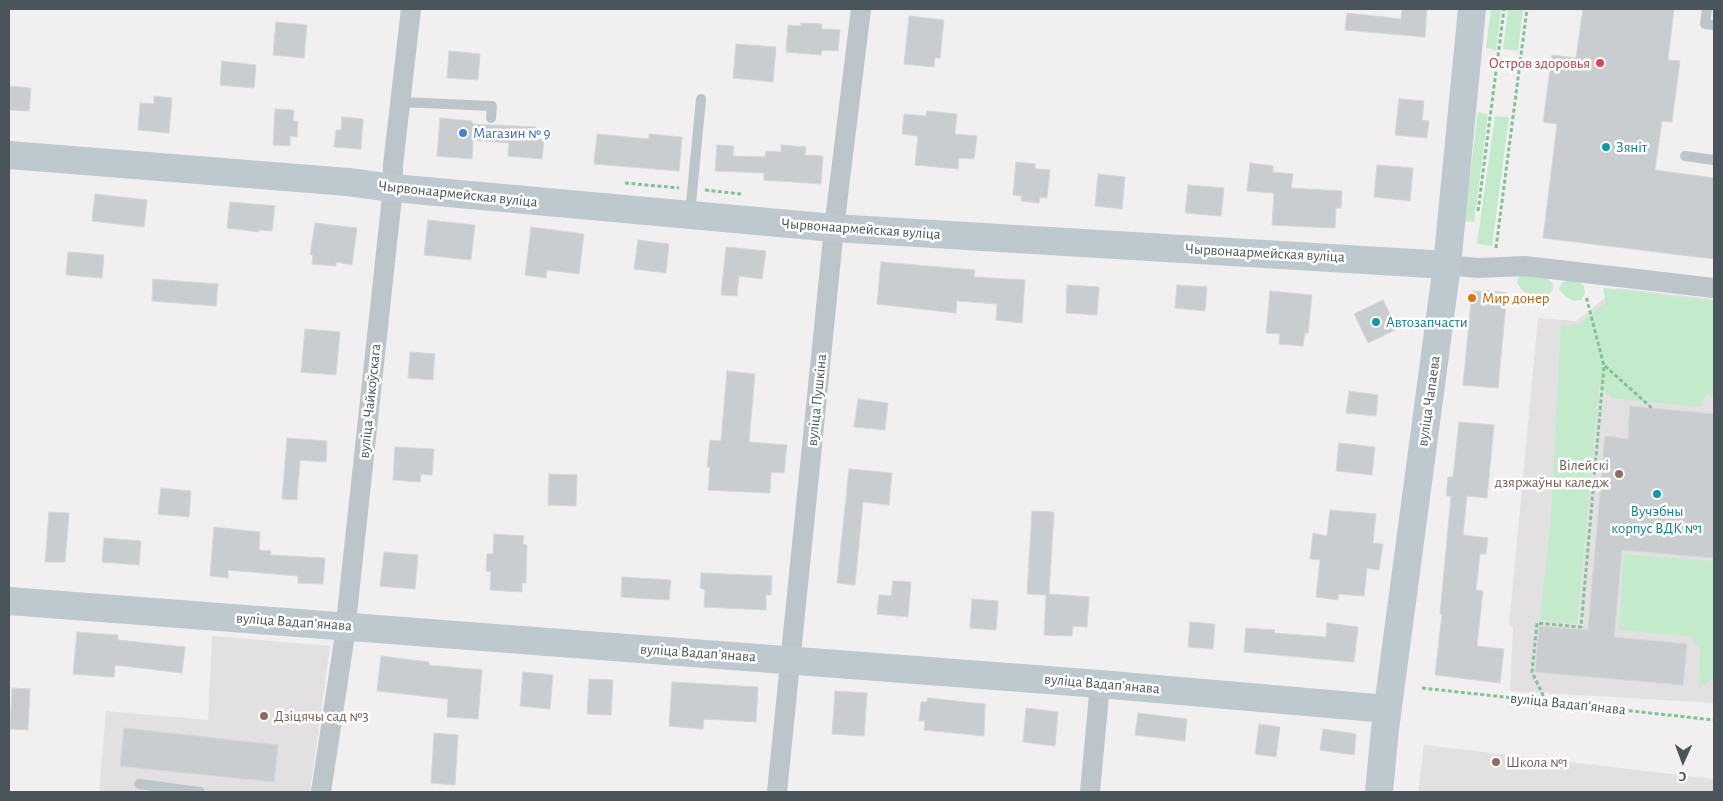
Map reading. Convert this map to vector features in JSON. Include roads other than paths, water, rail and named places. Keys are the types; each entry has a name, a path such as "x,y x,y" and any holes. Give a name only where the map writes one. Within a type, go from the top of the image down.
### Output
{"main road":[{"name":"вуліца Чапаева","path":"1379,792 1387,709 1447,265 1472,9"},
{"name":"Чырвонаармейская вуліца","path":"9,155 348,182 393,188 834,228 1447,265"},
{"name":"вуліца Вадапʼянава","path":"9,601 1100,684 1387,709"}],"street":[{"name":"вуліца Чайкоўскага","path":"320,792 346,626 393,188 393,165 411,9"},
{"name":"вуліца Пушкіна","path":"777,792 834,228 861,9"},
{"name":"Чырвонаармейская вуліца","path":"1447,265 1478,268 1525,266 1714,288"},
{"path":"1090,792 1100,684"}],"lane":[{"path":"1707,9 1705,24 1714,25"},
{"path":"690,215 701,99"},
{"path":"400,102 492,106 491,118"},
{"path":"1685,156 1714,160"},
{"path":"138,784 200,792"}],"place":[{"name":"Остров здоровья","path":"1600,63"},
{"name":"Магазин № 9","path":"463,133"},
{"name":"Зяніт","path":"1606,147"},
{"name":"Мир донер","path":"1472,298"},
{"name":"Автозапчасти","path":"1376,322"},
{"name":"Вілейскі дзяржаўны каледж","path":"1619,474"},
{"name":"Вучэбны корпус ВДК №1","path":"1657,494"},
{"name":"Дзіцячы сад №3","path":"264,716"},
{"name":"Школа №1","path":"1496,762"}]}
